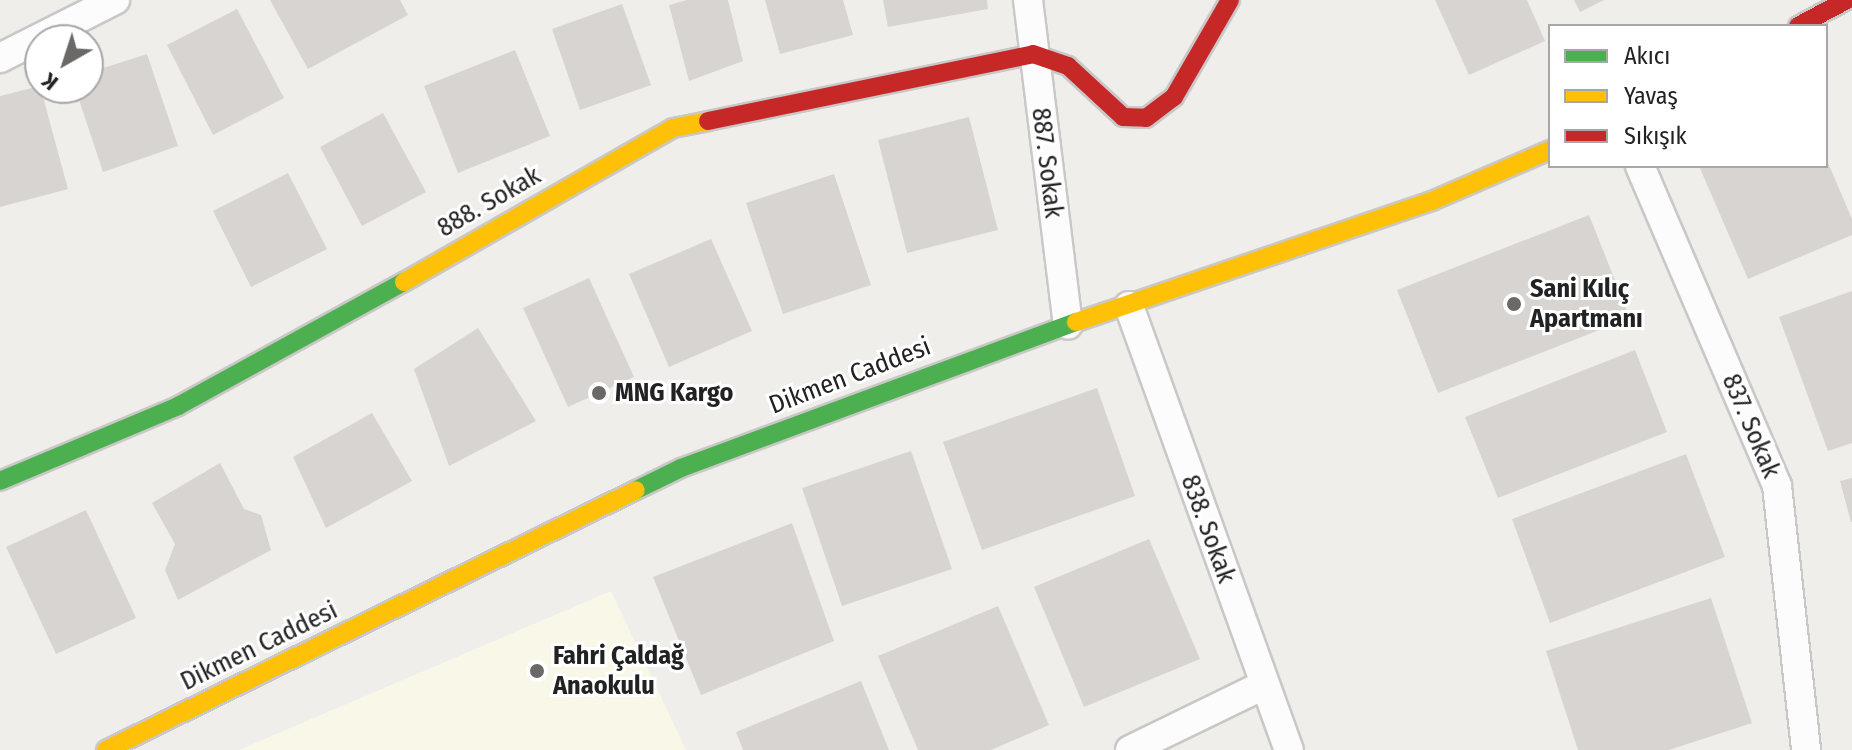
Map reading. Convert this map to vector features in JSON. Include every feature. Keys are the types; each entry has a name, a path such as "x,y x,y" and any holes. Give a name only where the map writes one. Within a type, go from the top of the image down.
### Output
{"main road":[{"path":"1033,54 1054,57 1068,66 1123,117 1146,118 1174,97 1230,0"},
{"path":"1802,24 1847,0"},
{"name":"888. Sokak","path":"0,481 178,406 286,350 673,128 1033,54"},
{"name":"Dikmen Caddesi","path":"121,747 681,468 1068,325 1432,201 1548,151"}],"street":[{"path":"0,58 115,0"},
{"name":"887. Sokak","path":"1028,0 1068,325"},
{"name":"837. Sokak","path":"1641,168 1777,486 1806,750"},
{"name":"838. Sokak","path":"1129,306 1289,750"},
{"path":"1130,750 1264,685"}],"shaded area":[{"name":"Fahri Çaldağ Anaokulu","path":"611,591 686,750 239,750"}],"building":[{"path":"270,0 400,0 408,15 308,69"},
{"path":"687,0 728,0 743,61 689,81 669,5"},
{"path":"765,0 843,0 853,35 780,54"},
{"path":"883,0 987,0 988,9 888,27"},
{"path":"1435,0 1527,0 1545,41 1469,75"},
{"path":"1574,0 1604,0 1580,12"},
{"path":"622,4 651,85 580,110 552,29"},
{"path":"237,9 284,98 213,135 167,45"},
{"path":"515,50 550,136 458,173 424,86"},
{"path":"147,54 178,146 103,172 80,104 104,104 104,68"},
{"path":"24,90 24,104 45,104 68,189 0,207 0,96"},
{"path":"383,113 426,192 362,226 320,147"},
{"path":"969,117 998,230 907,253 878,140"},
{"path":"1828,163 1852,219 1852,235 1748,279 1700,168 1828,168"},
{"path":"288,173 327,249 251,287 213,211"},
{"path":"834,174 871,285 783,314 746,203"},
{"name":"Sani Kılıç Apartmanı","path":"1589,215 1630,318 1438,393 1397,290"},
{"path":"711,239 752,331 669,367 629,274"},
{"path":"589,278 634,377 568,407 523,308"},
{"path":"1852,291 1852,443 1828,451 1779,317"},
{"path":"478,328 536,421 449,466 414,369"},
{"path":"1635,350 1667,432 1498,498 1465,417"},
{"path":"1097,388 1135,496 982,550 943,442"},
{"path":"372,413 412,481 326,528 293,457"},
{"path":"911,451 952,569 842,606 802,488"},
{"path":"1686,454 1725,557 1550,623 1512,519"},
{"path":"220,463 244,509 261,515 271,550 178,600 165,570 175,544 152,503"},
{"path":"1852,478 1852,522 1851,522 1840,481"},
{"path":"86,510 136,618 56,654 6,547"},
{"path":"792,523 834,641 701,695 653,577"},
{"path":"1149,539 1200,659 1084,707 1034,587"},
{"path":"1711,598 1752,723 1669,750 1578,750 1546,651"},
{"path":"998,606 1049,725 991,750 918,750 878,656"},
{"path":"861,681 889,750 743,750 736,732"}],"traffic: fast":[{"path":"0,481 178,406 404,282"},
{"path":"636,490 681,468 1076,322"}],"traffic: slow":[{"path":"404,282 673,128 708,121"},
{"path":"1076,322 1432,201 1548,151"},
{"path":"106,750 636,490"}],"traffic: jam":[{"path":"708,121 1033,54 1068,66 1123,117 1146,118 1174,97 1230,0"},
{"path":"1802,24 1847,0"}],"place":[{"name":"Sani Kılıç Apartmanı","path":"1514,304"},
{"name":"MNG Kargo","path":"599,393"},
{"name":"Fahri Çaldağ Anaokulu","path":"537,671"}]}
